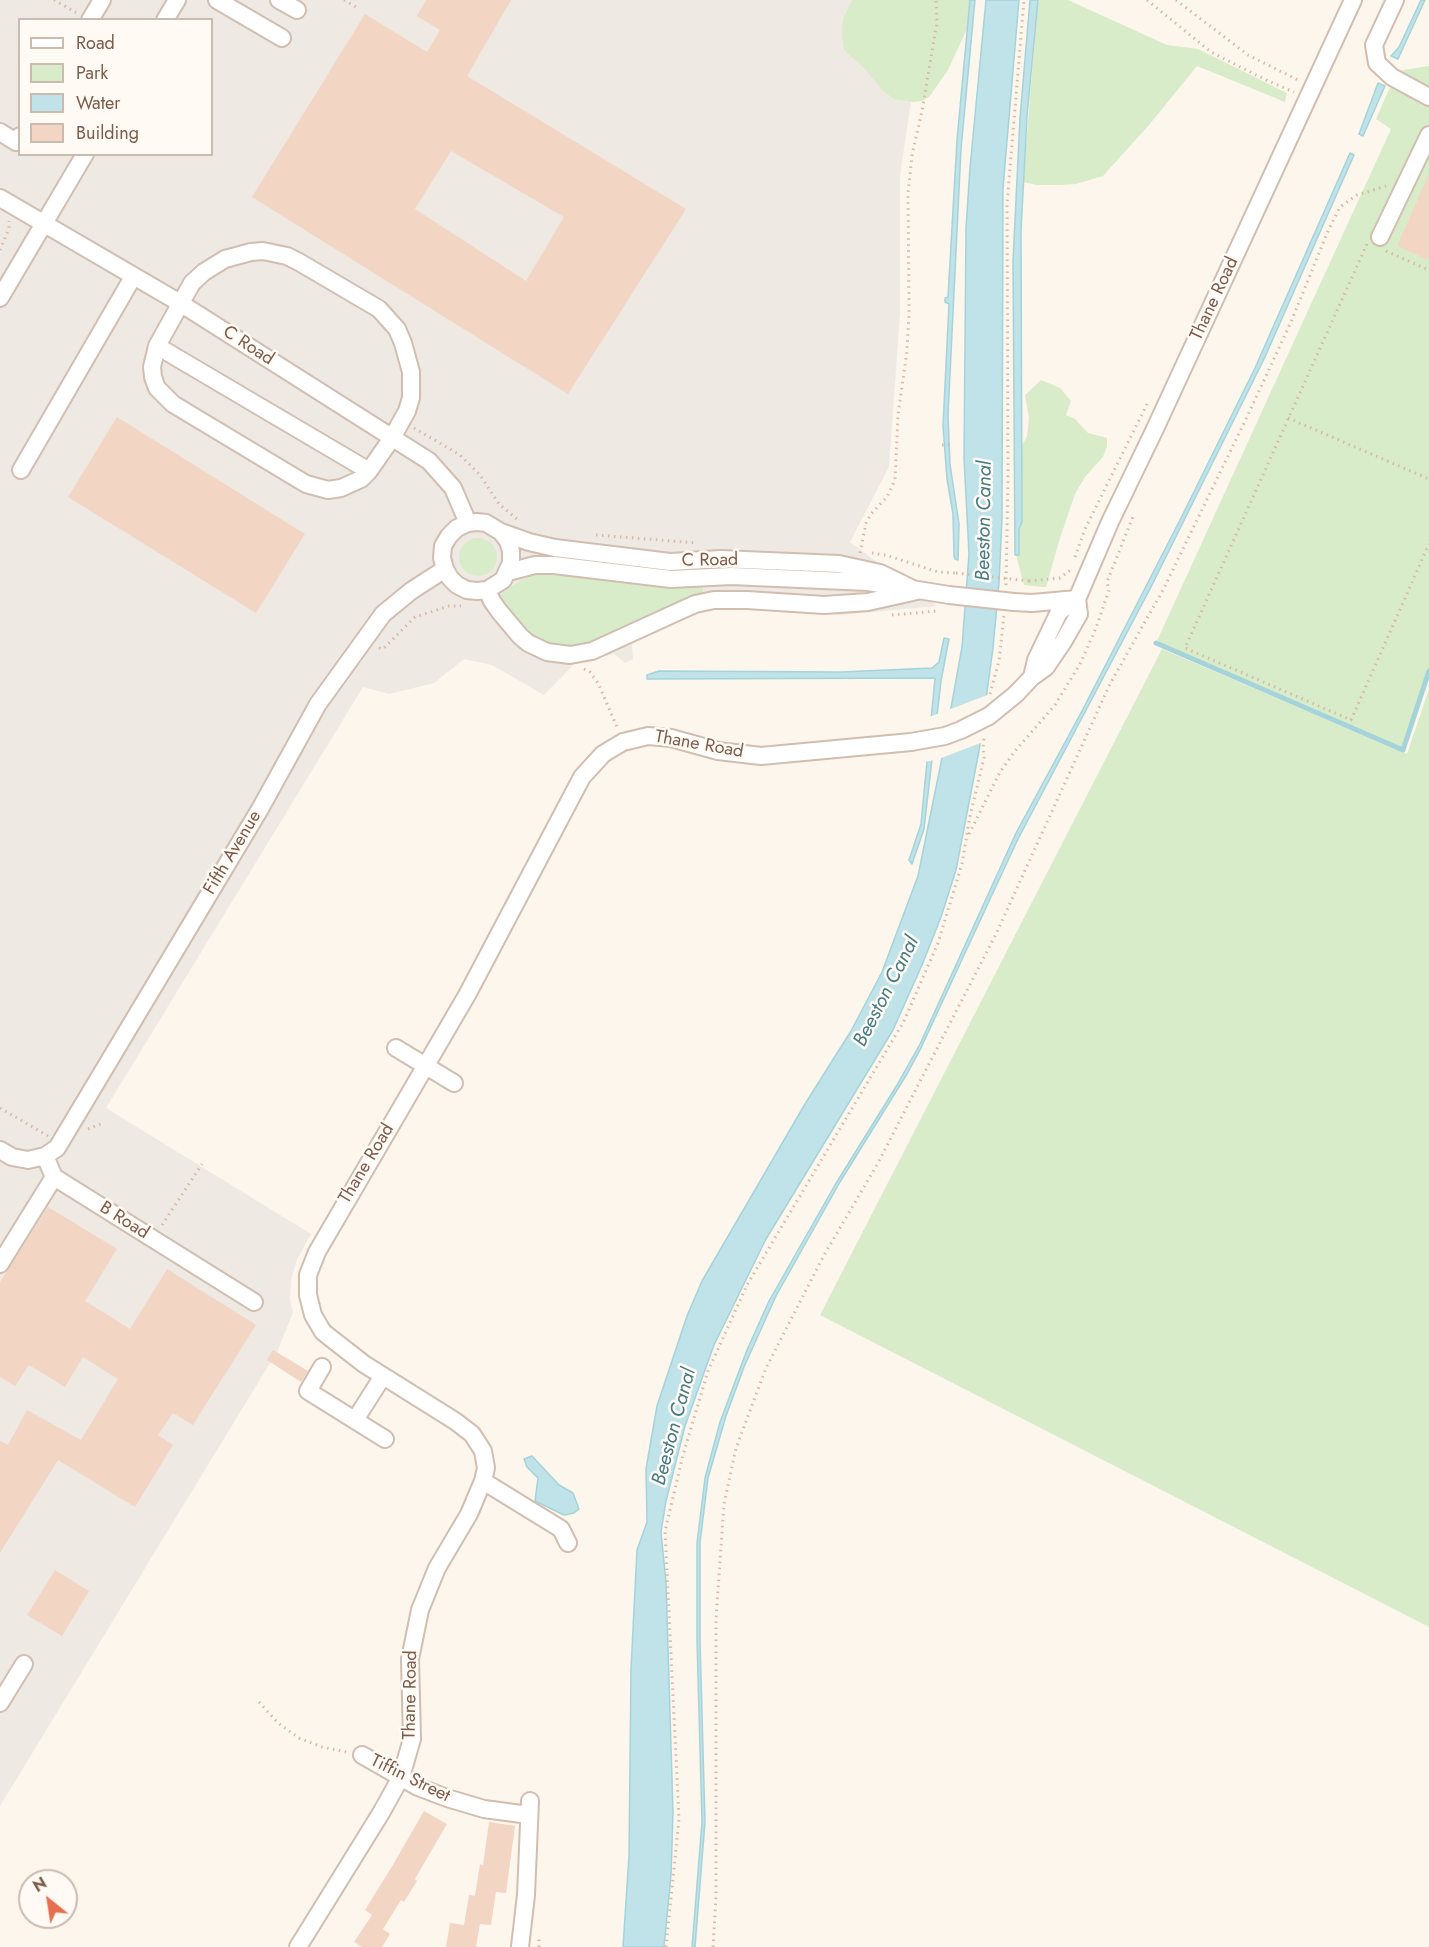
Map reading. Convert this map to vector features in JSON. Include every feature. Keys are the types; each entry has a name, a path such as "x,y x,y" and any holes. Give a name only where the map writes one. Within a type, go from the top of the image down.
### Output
{"street":[{"path":"85,17 102,0"},
{"path":"166,18 177,0"},
{"path":"217,0 282,38"},
{"path":"279,0 297,10"},
{"name":"Thane Road","path":"298,1947 401,1777 412,1739 410,1659 420,1610 429,1586 469,1514 483,1482 485,1459 481,1446 472,1434 351,1355 323,1332 317,1324 310,1306 308,1275 332,1224 467,995 582,777 595,760 609,749 623,742 648,736 671,738 718,751 761,756 910,742 945,736 989,716 1016,694 1032,677 1036,660 1059,612 1077,599 1110,522 1160,420 1309,84 1353,0"},
{"path":"1395,0 1374,45 1377,63 1392,77 1429,97"},
{"path":"0,132 16,142 18,139"},
{"path":"1380,237 1429,135"},
{"path":"0,298 84,156"},
{"name":"C Road","path":"0,198 180,303 429,461 453,488 468,523 486,523 501,532 555,548 670,562 721,559 839,564 880,573 917,591"},
{"path":"263,251 286,256 299,262 379,309 397,329 403,343 411,372 411,398 403,421 369,471 352,484 328,490 317,488 296,478 173,404 164,396 157,388 152,367 157,346 180,303 192,283 204,272 232,256 263,251"},
{"path":"21,470 133,277"},
{"path":"157,346 369,471"},
{"path":"468,523 449,536 443,546 442,558 445,569 450,578 467,590 487,590"},
{"path":"501,532 512,551 508,572"},
{"name":"C Road","path":"917,591 868,602 824,606 747,600 705,602 683,608 592,651 558,655 537,648 520,636 492,602 487,590 503,580 508,572 535,565 554,565 671,579 731,576 867,582 917,591 1014,602 1032,603 1077,599"},
{"name":"Fifth Avenue","path":"45,1156 57,1148 260,809 318,704 383,614 411,591 445,569"},
{"name":"C Road","path":"705,602 731,576"},
{"path":"396,1048 454,1083"},
{"path":"0,1150 12,1157 28,1160 45,1156 54,1177 0,1264"},
{"name":"B Road","path":"54,1177 254,1302"},
{"path":"322,1366 309,1391 386,1439"},
{"path":"356,1420 383,1376"},
{"path":"483,1482 561,1529 568,1543"},
{"path":"0,1703 24,1664"},
{"name":"Tiffin Street","path":"362,1755 418,1787 472,1806 530,1808 526,1895 520,1947"}],"path":[{"path":"54,0 85,17"},
{"path":"344,0 358,8"},
{"path":"936,0 937,21 912,156 908,194 909,313 907,351 898,414 895,480 887,497 866,523 860,553 882,554 938,572 1029,581 1053,579"},
{"path":"1006,585 1007,204 1024,0"},
{"path":"1147,0 1210,52 1299,94 1309,84 1285,75 1248,55 1176,0"},
{"path":"713,1947 716,1897 716,1618 724,1503 736,1448 765,1368 823,1257 878,1163 996,934 1110,684 1163,590 1247,417 1340,207 1357,195 1386,186 1402,188"},
{"path":"0,250 9,228 6,216"},
{"path":"1429,270 1368,243 1185,648 1351,720 1429,544"},
{"path":"1288,418 1429,479"},
{"path":"403,421 460,455 480,474 500,504 525,523"},
{"path":"942,445 952,444"},
{"path":"591,535 704,543"},
{"path":"359,645 384,649 415,617 449,606 466,606"},
{"path":"589,664 581,667 590,672 598,683 618,728 626,725"},
{"path":"666,1947 680,1819 665,1531 684,1455 708,1371 747,1285 904,1021 938,943 962,864 966,838"},
{"path":"955,887 961,882"},
{"path":"153,1239 202,1164"},
{"path":"259,1702 278,1723 299,1738 322,1747 362,1755"}],"shaded area":[{"path":"0,0 922,0 916,69 900,175 900,314 889,467 850,542 937,606 840,615 738,606 708,609 632,643 633,659 625,663 614,654 574,664 544,695 492,665 464,659 434,683 389,694 363,687 106,1108 311,1234 297,1260 291,1280 290,1300 293,1312 278,1350 0,1806"}],"green space":[{"path":"852,0 970,0 967,29 948,70 929,97 922,101 912,102 894,99 882,90 865,69 846,52 843,46 843,19"},
{"path":"1038,0 1068,0 1167,45 1198,49 1287,93 1285,102 1197,66 1149,125 1103,176 1076,184 1037,185 1023,182"},
{"path":"1429,66 1429,671 1403,750 1156,643 1391,129 1376,119 1397,71"},
{"path":"1041,380 1060,388 1071,401 1066,415 1075,419 1088,433 1107,438 1103,457 1085,477 1075,494 1046,587 1024,585 1016,555 1019,554 1019,529 1022,522 1022,446 1027,436 1029,418 1025,395"},
{"path":"478,538 491,544 497,557 491,570 478,576 465,570 459,557 465,544"},
{"path":"542,573 661,588 702,584 704,597 594,644 562,649 530,636 497,597 521,580"},
{"path":"1162,649 1407,754 1429,689 1429,1627 820,1315"}],"water":[{"path":"970,0 975,0 961,149 948,415 950,464 959,524 958,560 954,556 953,514 947,479 943,426 949,304 945,302 945,298 948,297 957,140"},
{"name":"Beeston Canal","path":"986,0 1019,0 1003,188 1002,518 999,583 979,751 956,870 922,965 893,1030 766,1239 714,1345 685,1426 666,1501 661,1532 666,1582 673,1812 671,1875 664,1947 623,1947 629,1856 631,1669 637,1550 647,1522 646,1469 657,1406 687,1316 702,1281 805,1104 851,1031 882,972 918,876 942,758 962,647 969,554 964,458 966,228"},
{"path":"1030,0 1038,0 1027,116 1021,231 1022,522 1019,529 1019,555 1015,555 1013,261 1020,118"},
{"path":"1421,0 1425,0 1398,59 1391,56 1399,47"},
{"path":"1378,83 1385,86 1363,136 1359,134"},
{"path":"1350,153 1354,155 1265,357 1150,589 1018,839 920,1050 840,1182 776,1296 744,1367 726,1416 708,1478 700,1543 705,1822 695,1947 692,1947 702,1822 697,1543 705,1478 720,1422 747,1350 769,1301 835,1185 920,1044 1016,833 1083,709 1255,368"},
{"path":"944,638 949,639 941,681 924,829 912,864 909,860 921,824 935,678 647,679 647,675 659,671 841,672 932,668 939,662"},
{"path":"532,1456 559,1485 573,1493 579,1509 574,1513 564,1515 535,1501 538,1478 527,1467 524,1459"}],"pier":[{"path":"990,694 983,742 939,759 948,710"},
{"path":"940,713 935,760 924,762 929,717"}],"building":[{"path":"426,0 511,0 467,76 686,209 568,394 252,197 365,14 427,52 440,30 417,16","holes":["451,151 564,217 526,281 415,209"]},
{"path":"1429,174 1429,260 1397,246"},
{"path":"117,417 305,534 256,613 68,497"},
{"path":"48,1207 117,1249 85,1301 130,1329 167,1269 256,1325 193,1425 173,1413 158,1435 173,1445 135,1507 58,1460 0,1553 0,1441 8,1445 27,1410 81,1440 118,1379 83,1357 65,1387 29,1365 15,1386 0,1377 0,1282"},
{"path":"273,1350 308,1371 301,1382 267,1360"},
{"path":"55,1570 89,1591 62,1636 27,1615"},
{"path":"424,1811 447,1824 415,1879 417,1881 404,1902 401,1900 383,1929 390,1934 382,1947 362,1947 354,1942 372,1915 365,1910"},
{"path":"489,1822 515,1826 506,1893 496,1892 491,1925 480,1924 476,1947 446,1947 450,1923 464,1925 469,1895 475,1896 480,1864 483,1865"}],"waterway":[{"path":"1156,643 1403,750 1429,671"}]}
